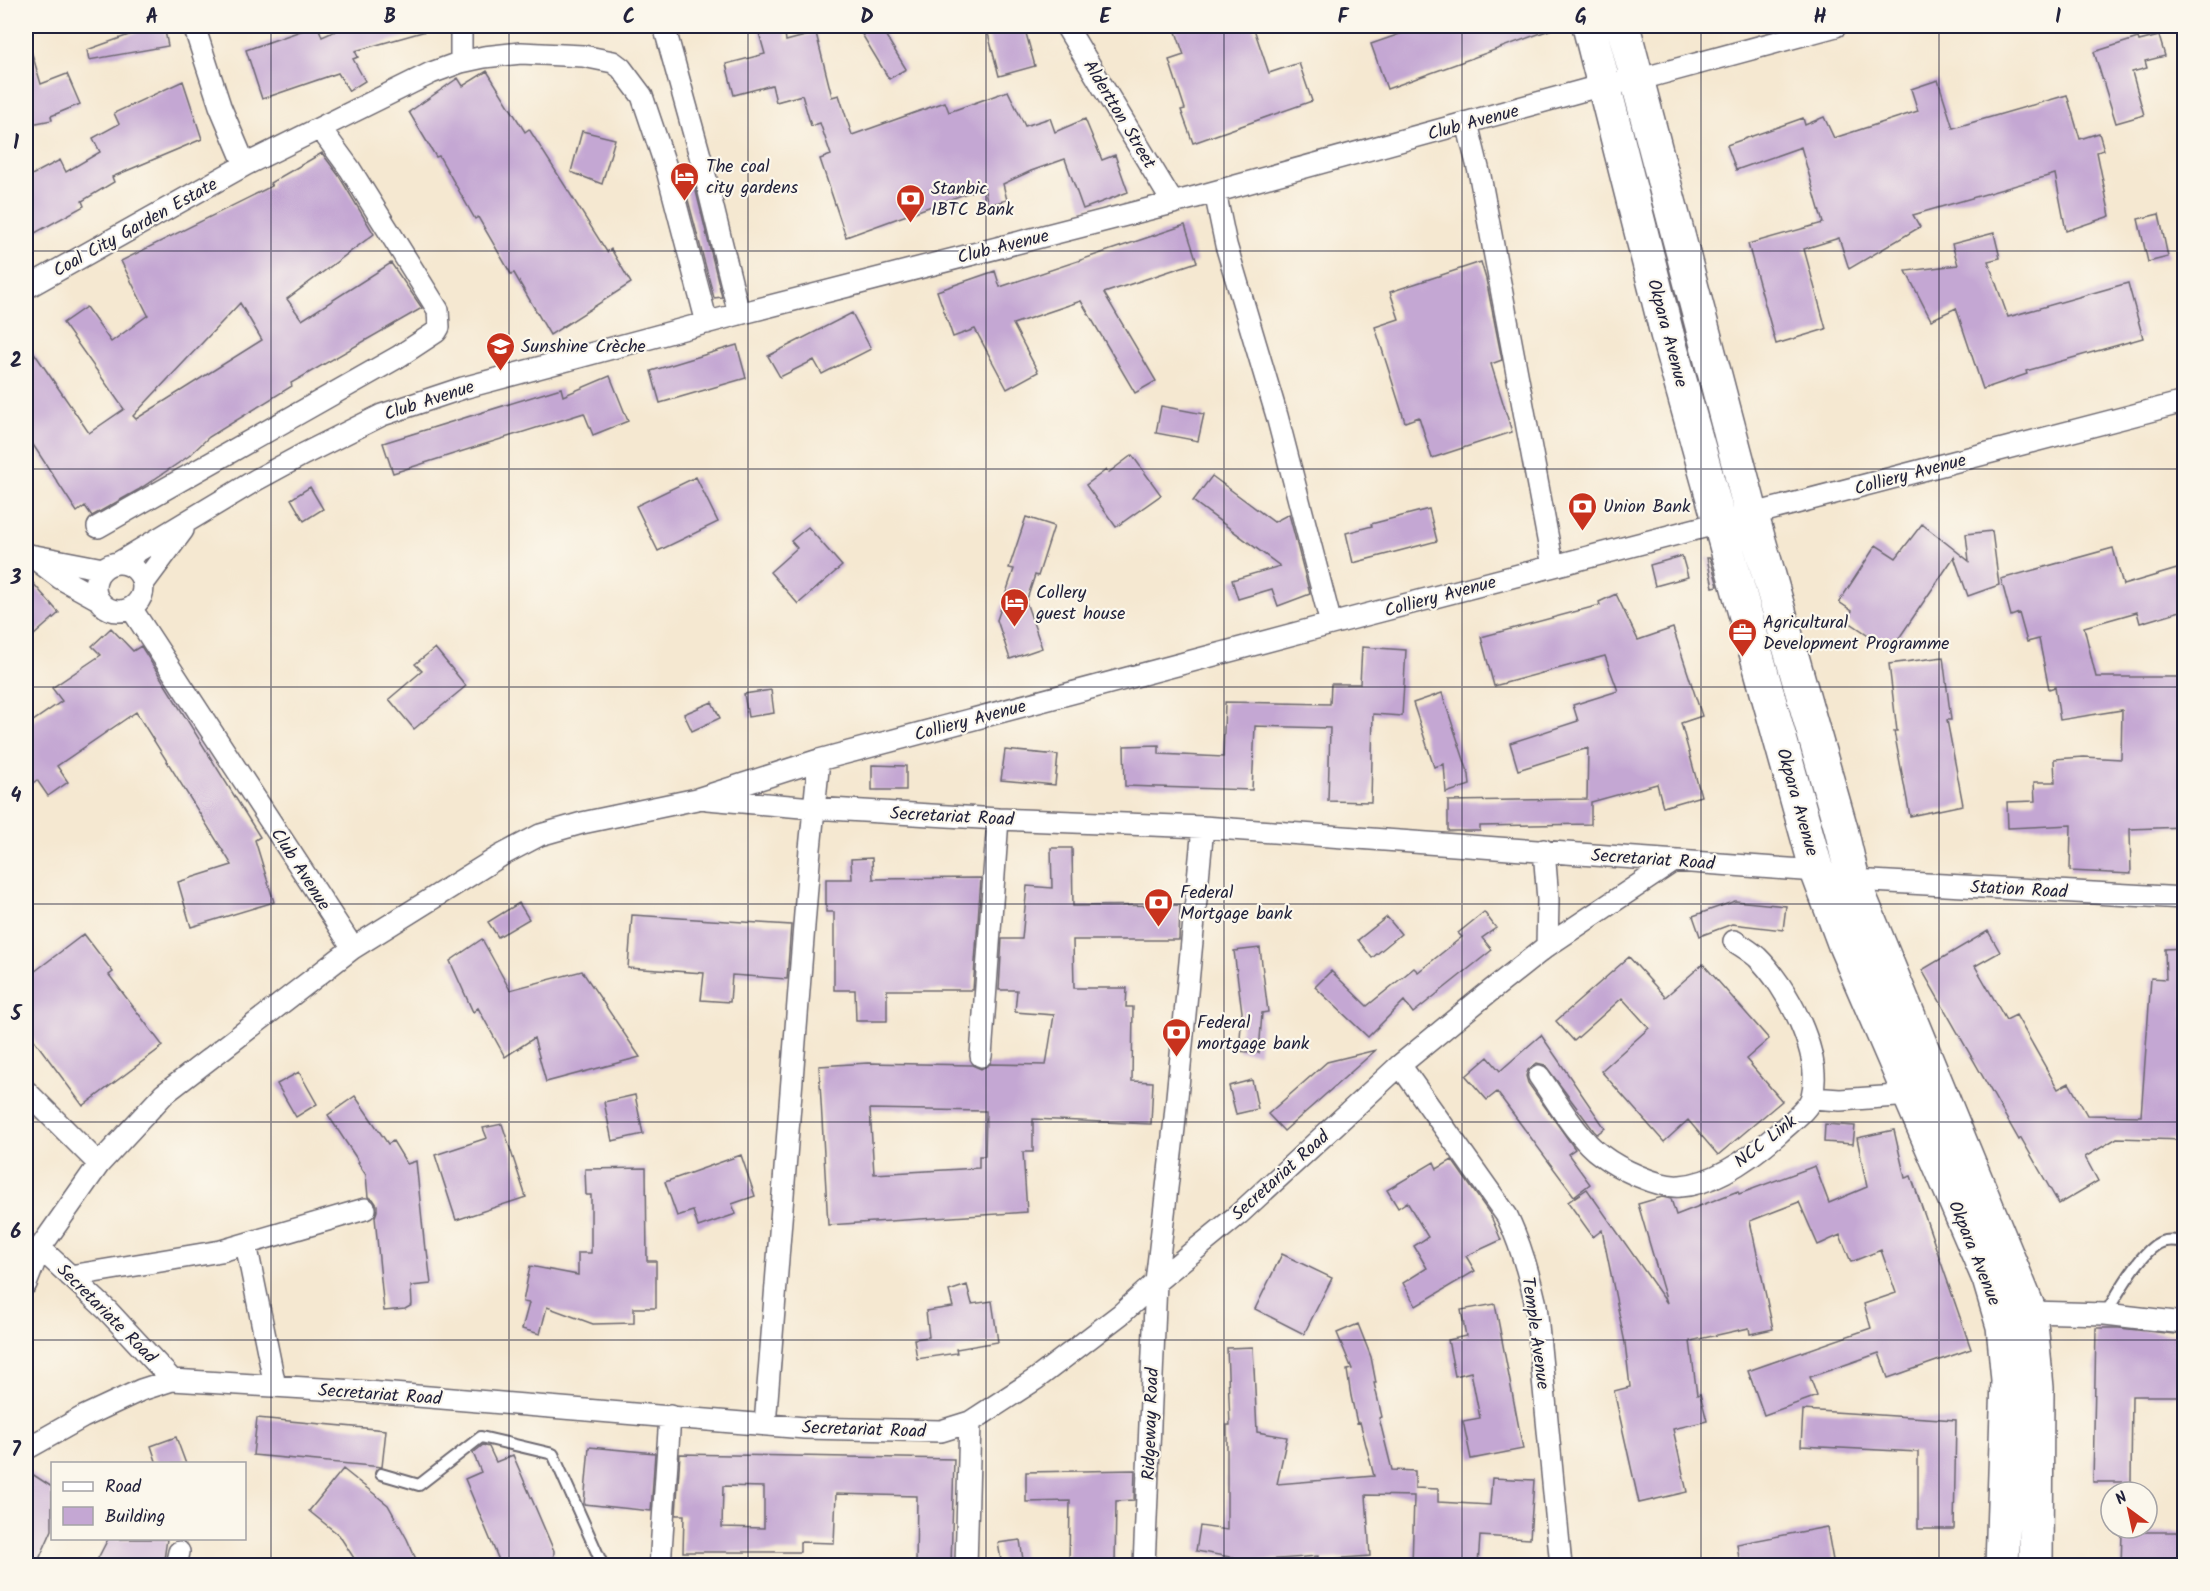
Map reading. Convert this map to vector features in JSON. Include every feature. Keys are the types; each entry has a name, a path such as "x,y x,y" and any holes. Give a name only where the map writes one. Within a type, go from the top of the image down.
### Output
{"main road":[{"name":"Okpara Avenue","path":"1588,26 1667,334 1817,871 1844,943 1989,1279 2003,1326 2008,1380 2002,1566"},
{"name":"Okpara Avenue","path":"1623,26 1752,516 1841,829 1853,880 2030,1312 2037,1388 2036,1566"}],"street":[{"path":"194,26 220,106 245,165"},
{"path":"460,26 461,62"},
{"path":"664,26 740,314"},
{"name":"Aldertton Street","path":"1066,26 1173,203"},
{"name":"Club Avenue","path":"110,566 256,480 382,415 463,388 1215,192 1603,85 1637,80 1836,26"},
{"name":"Coal City Garden Estate","path":"26,288 245,165 430,74 461,62 484,57 521,53 583,56 613,62 621,68 642,96 664,159 706,323"},
{"path":"1467,123 1480,176 1553,566"},
{"path":"98,527 398,357 436,333 439,327 438,310 350,169 320,128"},
{"path":"1215,192 1226,245 1277,416 1331,624"},
{"name":"Colliery Avenue","path":"697,799 819,760 2184,402"},
{"name":"Club Avenue","path":"190,520 143,584 140,598 131,608 353,948"},
{"path":"28,554 110,566 125,564 137,571 143,584"},
{"path":"28,554 60,578 98,599"},
{"path":"110,566 96,578 94,589 98,599 104,606 113,610 122,611 131,608"},
{"path":"765,1425 813,808 819,760"},
{"path":"26,1284 40,1248 99,1164 164,1094 353,948 502,855 540,835 582,823 697,799"},
{"name":"Secretariat Road","path":"697,799 998,819 1203,827 1544,850 1817,871 1853,880"},
{"path":"981,1056 998,819"},
{"name":"Ridgeway Road","path":"1146,1564 1156,1282 1174,1128 1203,827"},
{"path":"1544,850 1548,900 1547,946"},
{"name":"Secretariat Road","path":"26,1449 83,1417 141,1390 172,1380 275,1386 805,1428 941,1431 970,1422 1055,1365 1121,1314 1239,1214 1400,1065 1547,946 1674,861"},
{"name":"Station Road","path":"1853,880 2184,898"},
{"path":"1734,941 1756,956 1776,980 1792,1005 1812,1057 1814,1078 1812,1098 1839,1100 1911,1095"},
{"name":"Temple Avenue","path":"1400,1065 1507,1216 1528,1269 1536,1305 1561,1566"},
{"name":"NCC Link","path":"1539,1076 1574,1125 1599,1154 1647,1180 1679,1186 1701,1181 1740,1164 1802,1111 1812,1098"},
{"path":"26,1091 99,1164"},
{"path":"70,1276 221,1251 364,1209"},
{"path":"246,1244 275,1386"},
{"name":"Secretariate Road","path":"40,1248 106,1310 172,1380"},
{"path":"1996,1303 2030,1312 2105,1314 2184,1323"},
{"path":"660,1564 670,1416"},
{"path":"966,1566 970,1422"}],"lane":[{"path":"2105,1314 2137,1264 2149,1251 2164,1241 2184,1242"},
{"path":"381,1474 418,1485 481,1437 554,1454 603,1566"},
{"path":"660,1564 699,1566"}],"building":[{"path":"154,26 164,26 168,46 89,60 87,50"},
{"path":"318,26 322,37 347,26 425,26 426,31 355,51 358,57 353,59 365,81 349,91 338,73 262,99 246,50"},
{"path":"757,26 784,26 786,41 816,33 832,97 839,95 852,135 945,102 949,112 1008,91 1025,126 1050,118 1055,132 1085,119 1102,160 1115,155 1128,192 1083,209 1065,159 1003,184 1007,200 988,205 984,187 846,237 820,159 831,155 820,123 811,126 802,95 776,102 772,85 734,95 726,64 765,54"},
{"path":"857,26 880,26 906,69 889,79"},
{"path":"986,26 1024,26 1035,66 999,76"},
{"path":"1174,26 1253,26 1269,73 1299,63 1312,101 1193,143 1181,110 1185,109 1169,60 1184,55"},
{"path":"1423,26 1554,26 1555,28 1387,89 1371,44"},
{"path":"2159,36 2165,56 2145,61 2147,68 2132,72 2144,115 2116,123 2094,52 2138,38 2139,41"},
{"path":"30,47 41,84 67,74 80,104 51,116 52,120 26,125 26,48"},
{"path":"487,71 525,132 529,129 607,252 611,249 631,283 550,335 514,273 511,274 478,217 475,219 439,156 436,157 409,112 458,78 463,86"},
{"path":"1938,80 1953,128 2067,95 2080,139 2099,133 2104,150 2097,152 2110,216 2066,231 2055,174 1913,215 1920,227 1849,269 1839,238 1804,249 1826,329 1776,344 1748,244 1823,223 1801,147 1736,170 1727,145 1803,118 1805,125 1824,117 1834,138 1918,111 1911,89"},
{"path":"183,81 202,139 112,177 114,182 82,201 84,206 26,238 26,178 60,160 66,172 100,152 93,138 119,124 114,113"},
{"path":"582,131 615,139 602,184 571,172"},
{"path":"322,153 339,176 374,234 287,299 302,320 391,263 422,308 291,383 292,386 209,437 189,456 138,490 92,516 85,506 77,512 26,434 26,341 89,433 124,409 63,323 86,307 111,342 148,315 121,261 272,186 270,183","holes":["240,303 262,340 136,419 133,416"]},
{"path":"692,175 722,297 714,298 682,177"},
{"path":"2159,214 2168,257 2148,262 2138,219"},
{"path":"1185,225 1197,262 1104,293 1156,381 1135,393 1081,301 1013,324 1038,372 1007,389 975,329 953,337 937,291 995,271 1000,287"},
{"path":"1994,233 2000,258 1988,261 2008,317 2128,283 2143,338 2026,371 2027,374 1983,389 1956,308 1931,320 1906,271 1958,265 1952,244"},
{"path":"1481,262 1502,360 1491,364 1512,432 1432,458 1419,417 1405,422 1375,327 1399,319 1390,292"},
{"path":"852,313 871,349 822,374 814,360 780,377 768,356"},
{"path":"737,345 746,378 660,403 651,371"},
{"path":"610,376 628,421 593,435 584,413 393,473 383,443 561,388 563,396"},
{"path":"1161,406 1204,414 1198,441 1156,433"},
{"path":"1132,455 1161,495 1116,527 1086,485 1106,470 1108,473"},
{"path":"1212,476 1274,522 1289,514 1310,594 1278,606 1272,589 1238,599 1232,580 1280,566 1193,501"},
{"path":"696,477 718,522 658,551 636,506"},
{"path":"310,487 323,509 304,521 291,499"},
{"path":"1429,509 1437,541 1353,563 1346,533"},
{"path":"1026,517 1054,526 1038,576 1035,575 1026,602 1042,648 1010,659 997,620 1014,569 1009,568"},
{"path":"1922,524 1969,561 1966,534 1992,531 1999,585 1968,596 1954,557 1891,650 1846,620 1852,611 1839,602 1876,545 1896,558"},
{"path":"808,527 842,566 798,604 770,572 797,548 791,541"},
{"path":"2113,548 2123,585 2177,569 2184,595 2184,610 2140,623 2137,612 2084,627 2096,677 2184,677 2184,827 2130,829 2131,874 2070,871 2071,825 2008,828 2007,802 2035,801 2034,782 2055,782 2054,759 2084,757 2121,759 2122,710 2060,720 2055,687 2049,689 2039,639 2027,642 2019,613 2011,616 2001,579"},
{"path":"1682,556 1688,577 1655,586 1650,565"},
{"path":"1707,558 1710,558 1718,586 1713,587"},
{"path":"26,575 59,613 26,642"},
{"path":"1616,594 1638,640 1673,628 1702,716 1681,723 1701,796 1663,807 1657,784 1591,802 1591,824 1480,826 1480,831 1448,831 1448,801 1587,799 1588,748 1518,770 1510,743 1578,721 1573,705 1618,691 1605,656 1494,686 1481,637 1600,605 1599,602"},
{"path":"111,628 133,651 141,646 260,837 255,840 274,902 191,927 178,882 232,865 136,712 57,766 68,782 48,796 37,780 26,788 26,726 62,701 52,688 101,655 92,646"},
{"path":"1362,647 1406,650 1402,716 1373,714 1371,802 1328,801 1330,728 1255,726 1252,790 1125,786 1124,746 1159,745 1159,754 1223,757 1225,702 1330,704 1331,684 1360,684"},
{"path":"435,648 466,686 414,729 389,699 422,671 415,664"},
{"path":"1943,657 1951,720 1947,720 1963,805 1910,816 1894,731 1897,731 1889,664"},
{"path":"771,690 774,713 748,717 744,694"},
{"path":"1442,693 1469,775 1470,785 1446,793 1444,764 1434,767 1413,703"},
{"path":"712,702 720,718 692,731 684,714"},
{"path":"1005,750 1058,755 1055,785 1001,780"},
{"path":"872,765 906,766 906,790 872,790"},
{"path":"1051,848 1072,848 1073,906 1180,905 1179,940 1073,940 1074,988 1127,988 1126,1007 1133,1007 1132,1081 1153,1082 1151,1124 1033,1119 1033,1152 1023,1152 1027,1212 828,1225 819,1066 868,1063 972,1065 981,1069 990,1064 1046,1065 1054,1015 1015,1012 1017,990 999,990 1002,939 1022,939 1027,886 1052,888","holes":["870,1109 986,1111 985,1156 979,1156 979,1168 874,1174"]},
{"path":"872,858 873,879 981,878 973,990 887,990 887,1021 856,1021 855,990 834,990 834,912 826,912 826,879 852,879 851,859"},
{"path":"1735,901 1786,906 1783,930 1732,924 1700,936 1693,916"},
{"path":"519,903 529,919 498,937 488,922"},
{"path":"1484,912 1496,928 1482,938 1492,950 1413,1013 1404,1001 1368,1037 1315,987 1331,971 1367,1006 1414,968 1418,972 1462,937 1458,933"},
{"path":"632,915 791,925 787,979 732,975 730,1002 701,1000 704,973 628,968"},
{"path":"1387,917 1401,934 1372,958 1358,940"},
{"path":"1988,931 2000,952 1975,966 2006,1020 2016,1015 2058,1089 2069,1083 2087,1115 2141,1116 2151,978 2166,979 2165,949 2184,948 2184,1071 2181,1117 2184,1117 2184,1140 2117,1138 2085,1157 2098,1181 2059,1204 2021,1138 2019,1140 1922,970"},
{"path":"84,934 113,972 109,975 163,1046 83,1106 26,1029 26,978"},
{"path":"482,939 510,990 582,971 640,1057 546,1082 534,1038 505,1057 478,1008 473,1012 450,961"},
{"path":"1260,948 1268,1012 1262,1013 1259,1053 1239,1051 1242,1012 1234,951"},
{"path":"1629,957 1665,997 1703,964 1769,1039 1746,1059 1782,1101 1718,1155 1688,1120 1664,1142 1601,1071 1649,1028 1622,998 1574,1041 1556,1021"},
{"path":"1541,1035 1605,1128 1597,1134 1594,1131 1545,1065 1537,1063 1528,1070 1526,1076 1528,1083 1575,1149 1568,1154 1590,1184 1574,1196 1497,1092 1487,1100 1466,1076 1488,1057 1500,1071"},
{"path":"1376,1050 1284,1131 1268,1114 1327,1062"},
{"path":"299,1072 317,1104 296,1117 277,1084"},
{"path":"1252,1080 1258,1109 1236,1114 1229,1086"},
{"path":"635,1095 643,1134 612,1141 604,1102"},
{"path":"355,1096 388,1144 393,1141 407,1164 416,1161 425,1250 427,1250 431,1284 411,1286 412,1305 405,1309 384,1311 375,1217 377,1205 373,1199 368,1197 366,1175 359,1162 328,1115"},
{"path":"502,1124 526,1197 456,1220 435,1155 487,1138 483,1128"},
{"path":"1825,1124 1855,1126 1853,1144 1824,1142"},
{"path":"1894,1130 1905,1178 1911,1176 1971,1349 1888,1378 1879,1353 1810,1377 1817,1396 1764,1415 1748,1371 1871,1328 1864,1304 1896,1293 1881,1250 1851,1262 1840,1235 1818,1245 1799,1202 1750,1221 1773,1329 1750,1334 1749,1328 1690,1341 1697,1395 1700,1394 1707,1421 1673,1429 1687,1492 1639,1503 1614,1391 1630,1387 1625,1343 1602,1230 1593,1237 1568,1202 1587,1189 1667,1303 1638,1204 1662,1197 1671,1199 1676,1215 1738,1191 1739,1194 1815,1166 1829,1203 1867,1187 1857,1138"},
{"path":"741,1155 755,1196 732,1204 736,1214 698,1227 693,1211 677,1216 665,1182"},
{"path":"1452,1160 1490,1214 1501,1240 1466,1256 1475,1271 1416,1306 1403,1283 1427,1268 1414,1246 1428,1237 1407,1202 1398,1208 1387,1190 1434,1162 1437,1169"},
{"path":"646,1168 647,1261 656,1261 656,1308 634,1308 634,1323 593,1324 547,1307 540,1334 522,1329 529,1303 523,1302 530,1266 578,1275 578,1253 591,1253 591,1195 586,1195 585,1169"},
{"path":"1282,1254 1332,1278 1304,1334 1255,1309"},
{"path":"967,1285 972,1304 992,1301 998,1342 956,1349 957,1353 917,1359 914,1339 929,1337 926,1311 953,1307 949,1291"},
{"path":"1495,1304 1523,1449 1471,1459 1463,1421 1480,1418 1471,1372 1455,1376 1448,1340 1466,1336 1461,1310"},
{"path":"1358,1324 1371,1357 1382,1417 1379,1418 1392,1470 1415,1471 1415,1488 1438,1489 1438,1502 1490,1505 1492,1478 1534,1480 1530,1539 1480,1536 1478,1566 1412,1566 1414,1496 1366,1495 1370,1556 1318,1560 1318,1556 1252,1561 1196,1551 1200,1526 1227,1530 1227,1425 1230,1425 1227,1348 1253,1347 1257,1432 1287,1437 1277,1484 1374,1476 1351,1396 1347,1370 1352,1369 1337,1333"},
{"path":"2096,1328 2119,1328 2184,1335 2184,1396 2132,1396 2131,1480 2093,1482"},
{"path":"1803,1410 1956,1420 1954,1529 1918,1529 1918,1452 1801,1446"},
{"path":"257,1418 386,1430 382,1467 253,1455"},
{"path":"176,1437 185,1462 156,1462 151,1446"},
{"path":"483,1445 489,1447 496,1462 513,1455 554,1551 553,1566 498,1566 498,1558 465,1479 481,1472 473,1453"},
{"path":"589,1447 655,1453 651,1511 584,1504"},
{"path":"680,1454 954,1459 951,1566 916,1566 917,1496 836,1494 834,1543 800,1542 800,1552 683,1552 684,1515 676,1515","holes":["723,1486 764,1487 764,1528 722,1527"]},
{"path":"343,1469 388,1505 419,1566 359,1566 339,1535 309,1511"},
{"path":"26,1470 51,1486 51,1532 36,1566 26,1566"},
{"path":"1135,1470 1134,1500 1116,1501 1115,1565 1069,1565 1070,1501 1026,1502 1026,1472"},
{"path":"1827,1527 1834,1566 1740,1566 1737,1544"},
{"path":"2159,1532 2184,1532 2184,1566 2121,1566 2122,1540 2159,1540"},
{"path":"107,1540 167,1540 163,1566 94,1566"},
{"path":"1020,1540 1024,1566 1002,1566 998,1543"}],"place":[{"name":"The coal city gardens","path":"685,202"},
{"name":"Stanbic IBTC Bank","path":"910,224"},
{"name":"Sunshine Crèche","path":"500,372"},
{"name":"Union Bank","path":"1582,532"},
{"name":"Collery guest house","path":"1015,628"},
{"name":"Agricultural Development Programme","path":"1742,658"},
{"name":"Federal Mortgage bank","path":"1159,928"},
{"name":"Federal mortgage bank","path":"1176,1058"}]}
